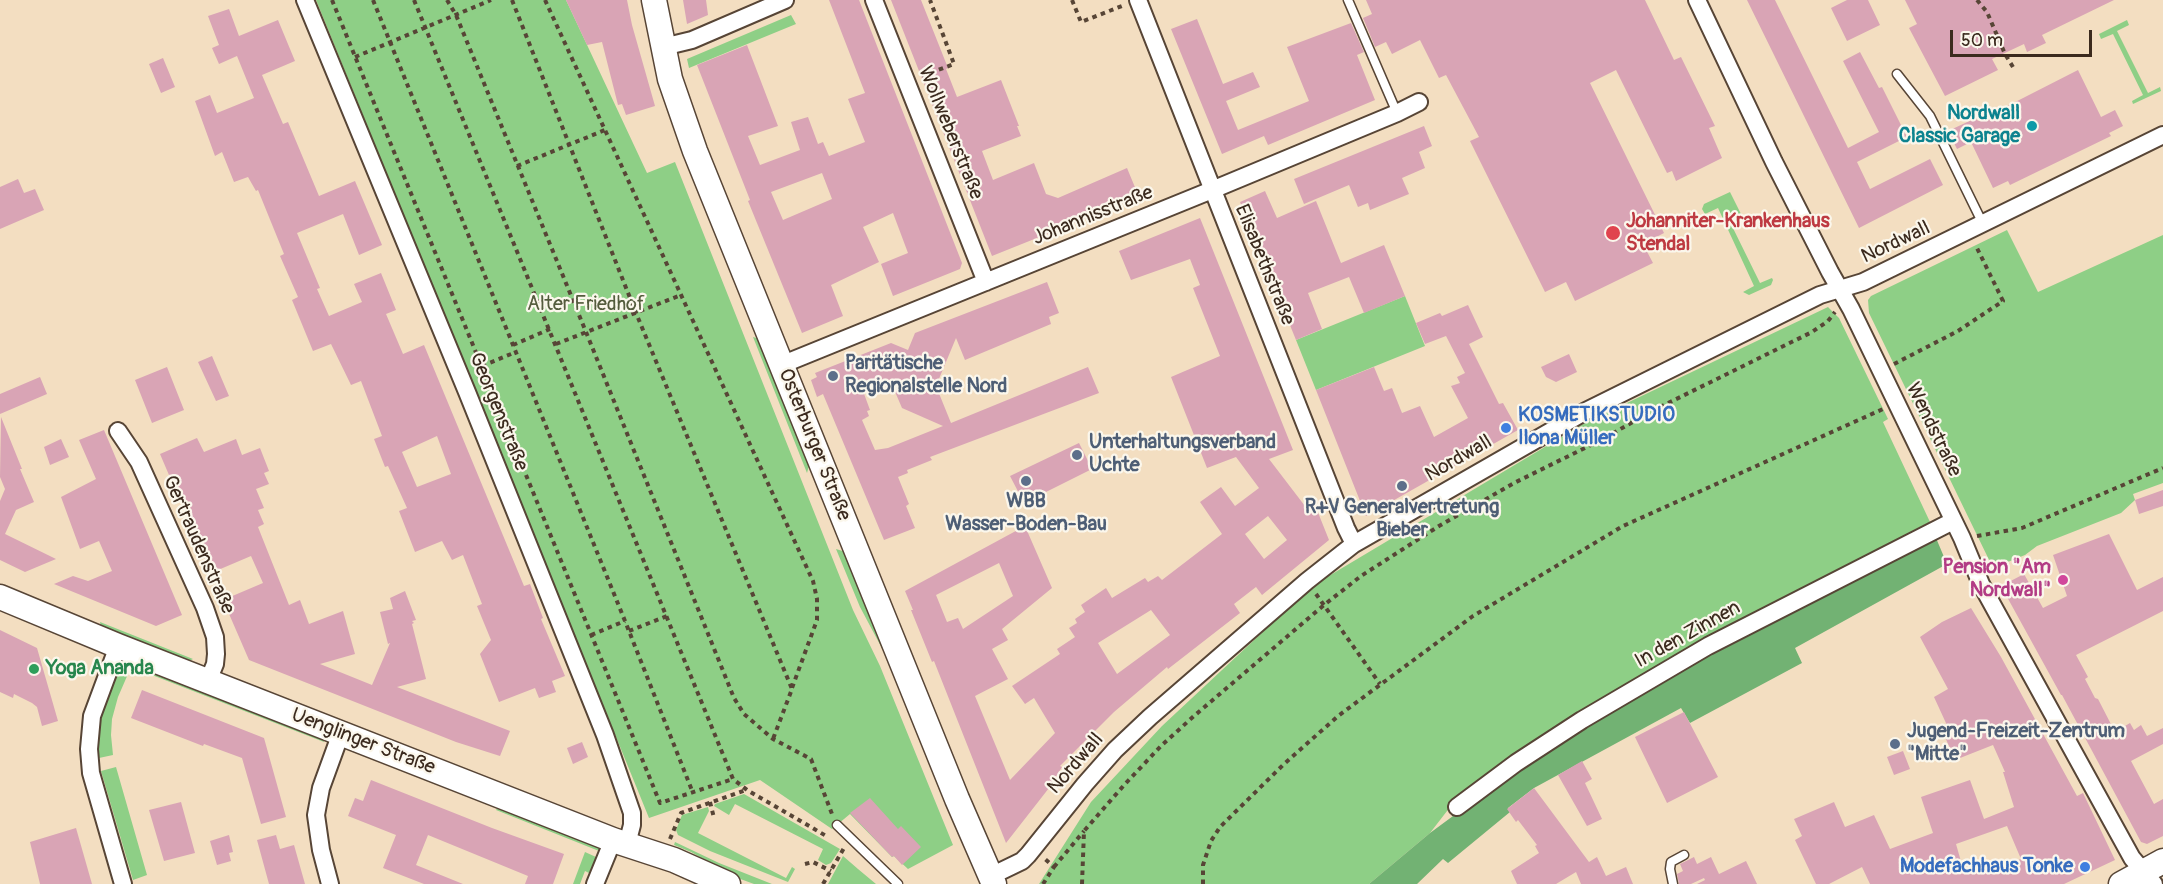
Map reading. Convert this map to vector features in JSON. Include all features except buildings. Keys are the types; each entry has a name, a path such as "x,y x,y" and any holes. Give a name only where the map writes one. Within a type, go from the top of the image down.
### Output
{"street":[{"name":"Georgenstraße","path":"305,0 472,403 605,735 632,813 632,825 595,884"},
{"name":"Osterburger Straße","path":"654,0 663,47 683,120 957,799 992,880"},
{"path":"663,47 692,40 785,0"},
{"name":"Wollweberstraße","path":"874,0 986,282"},
{"name":"Wendstraße","path":"1697,0 1774,162 1848,304 1962,538 1981,584 2128,852 2154,872"},
{"name":"Elisabethstraße","path":"1132,2 1212,190 1354,544"},
{"name":"Johannisstraße","path":"781,365 1212,190 1419,102"},
{"name":"Nordwall","path":"992,880 1028,855 1115,750 1150,717 1306,581 1354,544 1586,411 1820,295 1863,282 2163,135"},
{"name":"Gertraudenstraße","path":"118,431 139,462 205,608 215,637 216,654 215,664 208,681"},
{"name":"In den Zinnen","path":"1456,807 1516,763 1582,720 1689,657 1953,521"},
{"name":"Uenglinger Straße","path":"0,597 118,646 620,842 663,856 728,884"},
{"path":"118,646 92,716 89,749 92,773 123,884"},
{"path":"330,884 321,850 316,815 321,788 341,733"},
{"path":"2121,884 2154,872"}],"lane":[{"path":"1348,0 1397,113"},
{"path":"1897,74 1930,116 1976,228"},
{"path":"837,825 898,884"},
{"path":"1673,884 1671,862 1684,855"}],"path":[{"path":"332,0 660,803 734,779"},
{"path":"374,0 693,793"},
{"path":"414,0 734,779 747,790 831,839"},
{"path":"447,0 456,15 734,698 744,714 773,739 812,759 813,767 837,825"},
{"path":"355,57 491,0"},
{"path":"512,0 636,313 792,689"},
{"path":"545,0 813,581 818,599 817,620 773,739"},
{"path":"907,82 954,64 931,0"},
{"path":"1072,0 1082,22 1132,2"},
{"path":"1977,0 1987,12 2013,67"},
{"path":"517,166 605,130"},
{"path":"1880,371 1958,331 2003,301 1976,228"},
{"path":"556,344 681,295"},
{"path":"1054,867 1162,745 1324,605 1361,576 1439,526 1514,483 1603,439 1650,412 1812,332 1848,304"},
{"path":"513,345 550,329"},
{"path":"482,366 516,352"},
{"path":"1203,884 1203,865 1211,841 1220,827 1338,716 1473,616 1623,526 1896,403"},
{"path":"1962,538 2022,528 2163,468"},
{"path":"1306,581 1380,684"},
{"path":"629,631 667,616"},
{"path":"591,635 625,621"},
{"path":"663,856 681,813 747,790"},
{"path":"710,802 714,818"},
{"path":"1082,884 1084,831"},
{"path":"823,884 845,848 838,843"},
{"path":"806,864 813,862 831,871"}],"green space":[{"name":"Alter Friedhof","path":"316,0 566,0 647,173 675,162 853,610 880,666 953,845 908,869 894,856 892,857 850,814 832,829 760,780 649,818"},
{"path":"791,15 796,24 689,68 687,59"},
{"path":"2127,20 2129,25 2117,31 2148,93 2160,87 2161,91 2133,104 2132,101 2143,95 2113,34 2101,39 2099,34"},
{"path":"1730,192 1741,214 1729,220 1760,283 1772,278 1773,280 1771,285 1749,295 1743,292 1754,286 1718,208 1705,214 1702,209 1704,204"},
{"path":"2007,230 2038,292 2163,235 2163,483 2133,494 2135,500 2121,513 2037,546 2025,555 1993,568 1869,313 1868,300 1871,296"},
{"path":"1405,296 1425,346 1316,390 1296,340"},
{"path":"1828,307 1839,318 1888,419 1883,422 1930,522 1741,620 1454,802 1430,833 1369,884 1039,884 1091,802 1162,726 1312,586 1585,423"},
{"path":"753,337 760,339 810,462 807,473"},
{"path":"1936,538 1947,564 1795,648 1802,663 1690,723 1681,708 1534,788 1508,808 1510,812 1448,863 1443,859 1417,884 1369,884 1430,833 1533,757 1745,633"},
{"path":"836,549 846,552 944,796 942,796 885,654 860,607"},
{"path":"100,622 193,659 187,662 101,627"},
{"path":"134,668 156,671 323,737 324,742"},
{"path":"123,672 128,674 112,719 113,755 99,758 98,741 102,712 115,678"},
{"path":"116,767 147,875 133,880 101,771"},
{"path":"744,794 840,849 831,863 826,865 818,860 823,849 735,804 729,815 714,806"},
{"path":"498,807 600,848 599,851 496,810"},
{"path":"708,807 709,811 698,833 786,878 792,867 795,869 788,882 710,851 678,835 676,830 682,815"},
{"path":"675,842 772,884 754,884 735,877 674,845"},
{"path":"585,852 596,857 589,873 585,871 580,884 573,884"},
{"path":"843,856 858,869 876,884 828,884"}],"place":[{"name":"Nordwall Classic Garage","path":"2032,126"},
{"name":"Johanniter-Krankenhaus Stendal","path":"1613,233"},
{"name":"Paritätische Regionalstelle Nord","path":"833,376"},
{"name":"KOSMETIKSTUDIO Ilona Müller","path":"1506,428"},
{"name":"Unterhaltungsverband Uchte","path":"1077,455"},
{"name":"WBB Wasser-Boden-Bau","path":"1026,481"},
{"name":"R+V Generalvertretung Bieber","path":"1402,486"},
{"name":"Pension \"Am Nordwall\"","path":"2063,580"},
{"name":"Yoga Ananda","path":"34,669"},
{"name":"Jugend-Freizeit-Zentrum \"Mitte\"","path":"1895,744"},
{"name":"Modefachhaus Tonke","path":"2085,867"}]}
